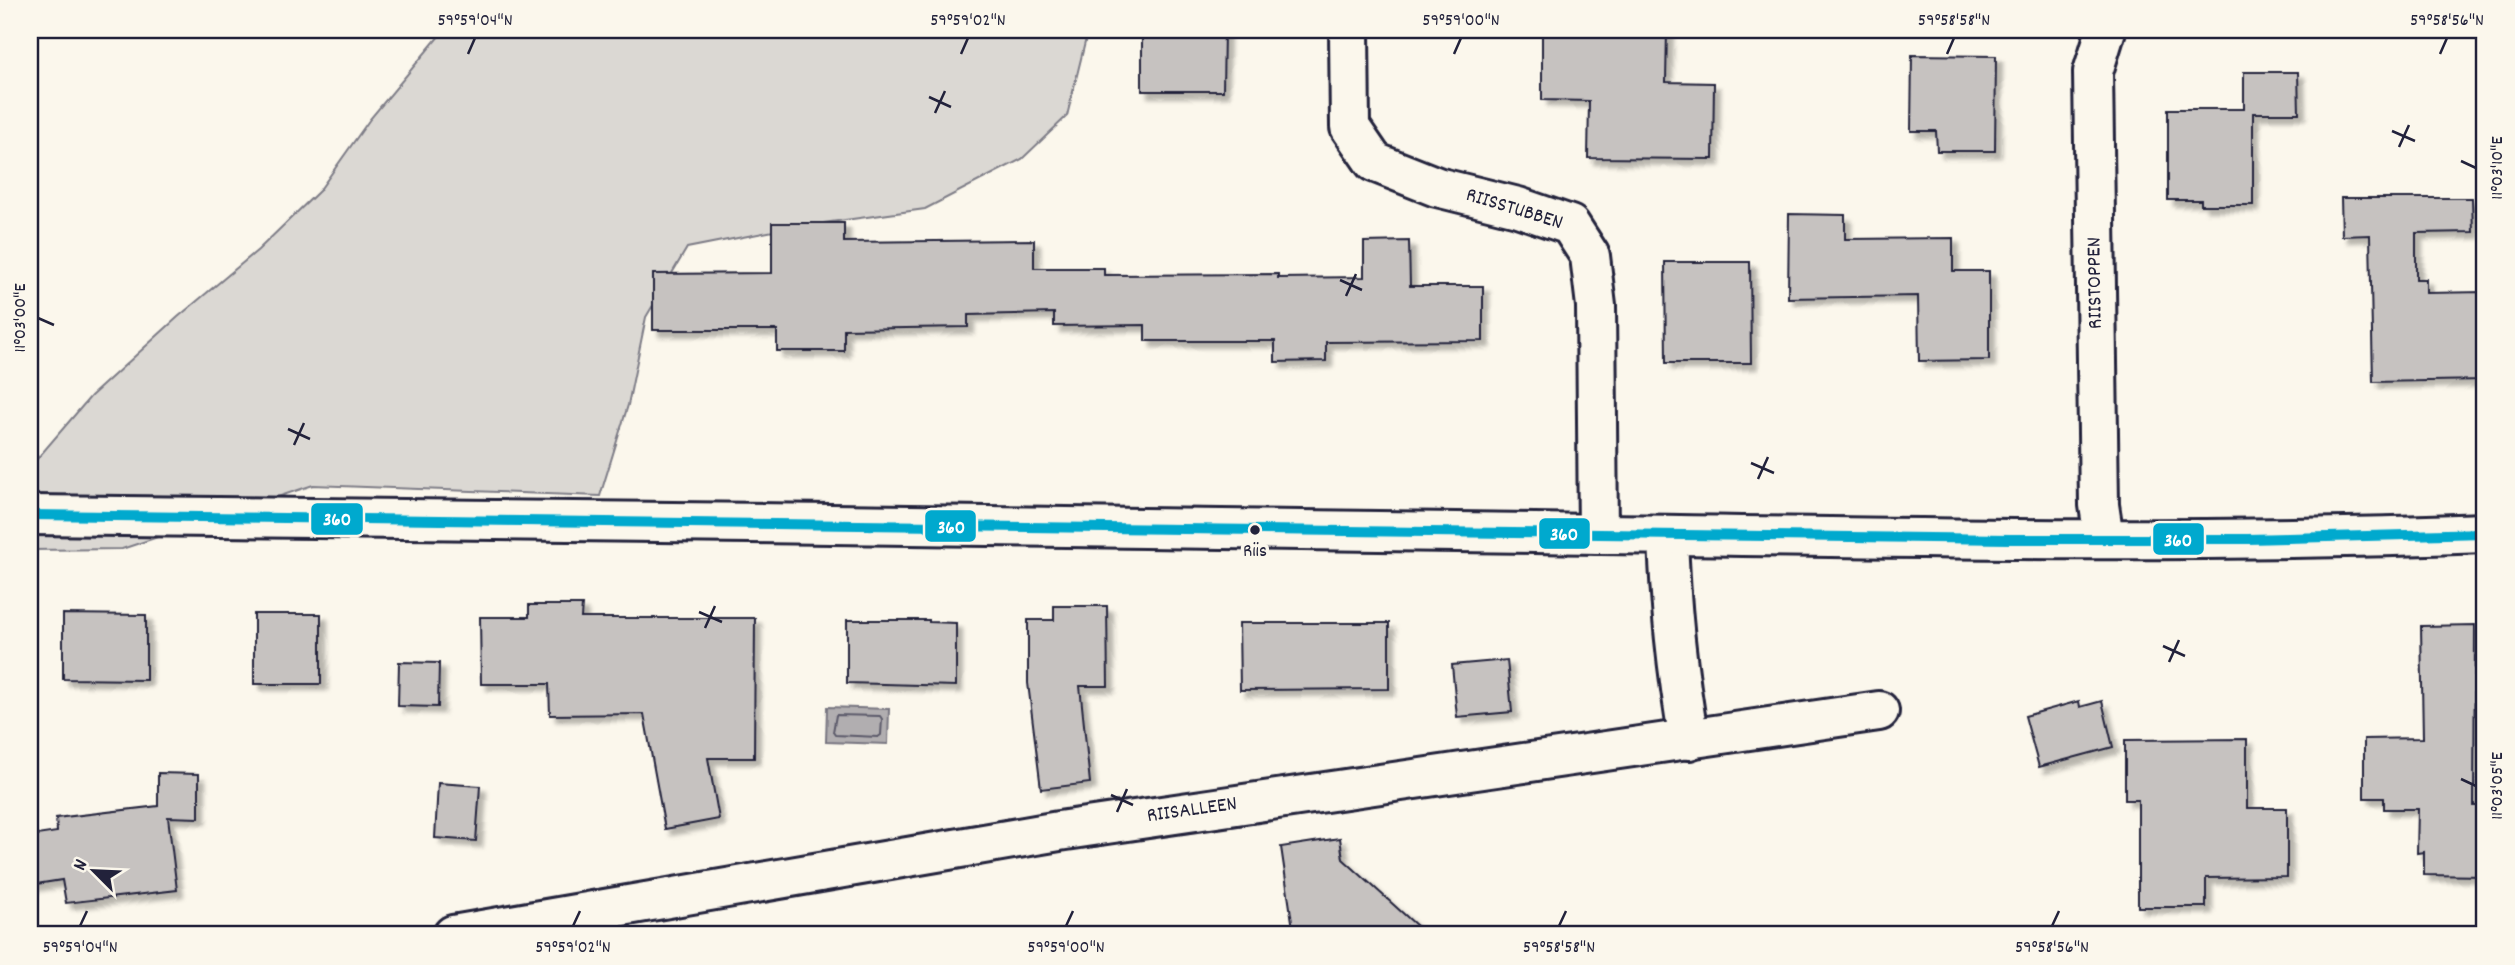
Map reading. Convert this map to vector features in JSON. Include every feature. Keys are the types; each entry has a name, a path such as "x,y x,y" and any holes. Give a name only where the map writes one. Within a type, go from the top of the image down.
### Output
{"main road":[{"name":"RIISSTUBBEN","path":"1349,30 1350,127 1374,162 1437,187 1518,207 1570,225 1590,256 1596,306 1598,534"},
{"name":"RIISTOPPEN","path":"2104,538 2099,491 2093,72 2106,30"},
{"path":"30,515 1668,535 2104,538 2385,537 2485,533"},
{"path":"1668,535 1674,636 1689,740"},
{"name":"RIISALLEEN","path":"453,935 1059,831 1879,711"}],"shaded area":[{"path":"444,30 1088,30 1067,116 1022,159 925,209 794,227 687,248 646,317 628,405 600,496 313,485 122,549 30,550 30,467 91,396 178,317 258,250 319,191 370,119"}],"water":[{"path":"827,707 889,709 888,744 826,742"}],"building":[{"path":"1142,30 1224,30 1223,91 1142,91"},
{"path":"1542,30 1667,30 1666,82 1714,83 1713,159 1588,158 1589,101 1542,100"},
{"path":"1912,55 1996,56 1995,151 1937,151 1936,131 1911,131"},
{"path":"2244,72 2298,72 2299,113 2253,113 2253,205 2201,205 2201,200 2168,200 2168,109 2244,109"},
{"path":"2341,198 2472,198 2473,232 2416,233 2416,279 2426,279 2426,293 2485,292 2485,380 2373,382 2370,235 2342,236"},
{"path":"1789,214 1845,215 1845,239 1953,238 1953,271 1989,271 1989,360 1919,361 1918,296 1788,298"},
{"path":"772,223 844,223 844,242 1034,240 1034,268 1104,268 1104,275 1278,274 1278,278 1364,277 1364,242 1409,241 1410,286 1483,286 1483,341 1326,342 1326,361 1275,362 1275,341 1145,341 1145,325 1054,326 1054,313 968,315 968,327 844,329 844,351 777,351 777,330 653,330 653,274 772,273"},
{"path":"1665,262 1750,262 1751,363 1666,363"},
{"path":"529,605 582,605 581,618 755,618 754,758 708,758 719,819 665,829 644,714 550,715 549,684 481,684 480,617 529,617"},
{"path":"1054,606 1107,606 1108,686 1080,686 1090,783 1041,789 1028,683 1028,620 1054,620"},
{"path":"63,614 146,615 146,680 63,679"},
{"path":"254,614 321,614 321,684 254,684"},
{"path":"847,620 929,620 956,623 956,686 847,683"},
{"path":"1239,623 1389,623 1389,689 1240,690"},
{"path":"2475,625 2474,806 2485,806 2485,876 2424,875 2424,852 2417,853 2418,809 2384,809 2384,798 2364,798 2364,739 2423,738 2421,626"},
{"path":"1507,660 1512,712 1457,717 1452,665"},
{"path":"399,662 439,663 438,707 398,706"},
{"path":"2079,701 2080,707 2102,701 2113,747 2039,767 2025,716"},
{"path":"2247,739 2247,808 2287,808 2287,877 2206,878 2206,907 2138,907 2138,800 2125,800 2125,740"},
{"path":"158,773 199,774 199,818 168,817 177,890 66,903 62,880 30,885 30,836 57,832 56,818 158,806"},
{"path":"438,783 480,786 476,841 435,838"},
{"path":"1340,838 1343,859 1427,935 1294,935 1281,847"}],"transit line":[{"name":"360","path":"30,515 2010,539 2248,539 2485,533"}],"place":[{"name":"Riis","path":"1255,530"}]}
